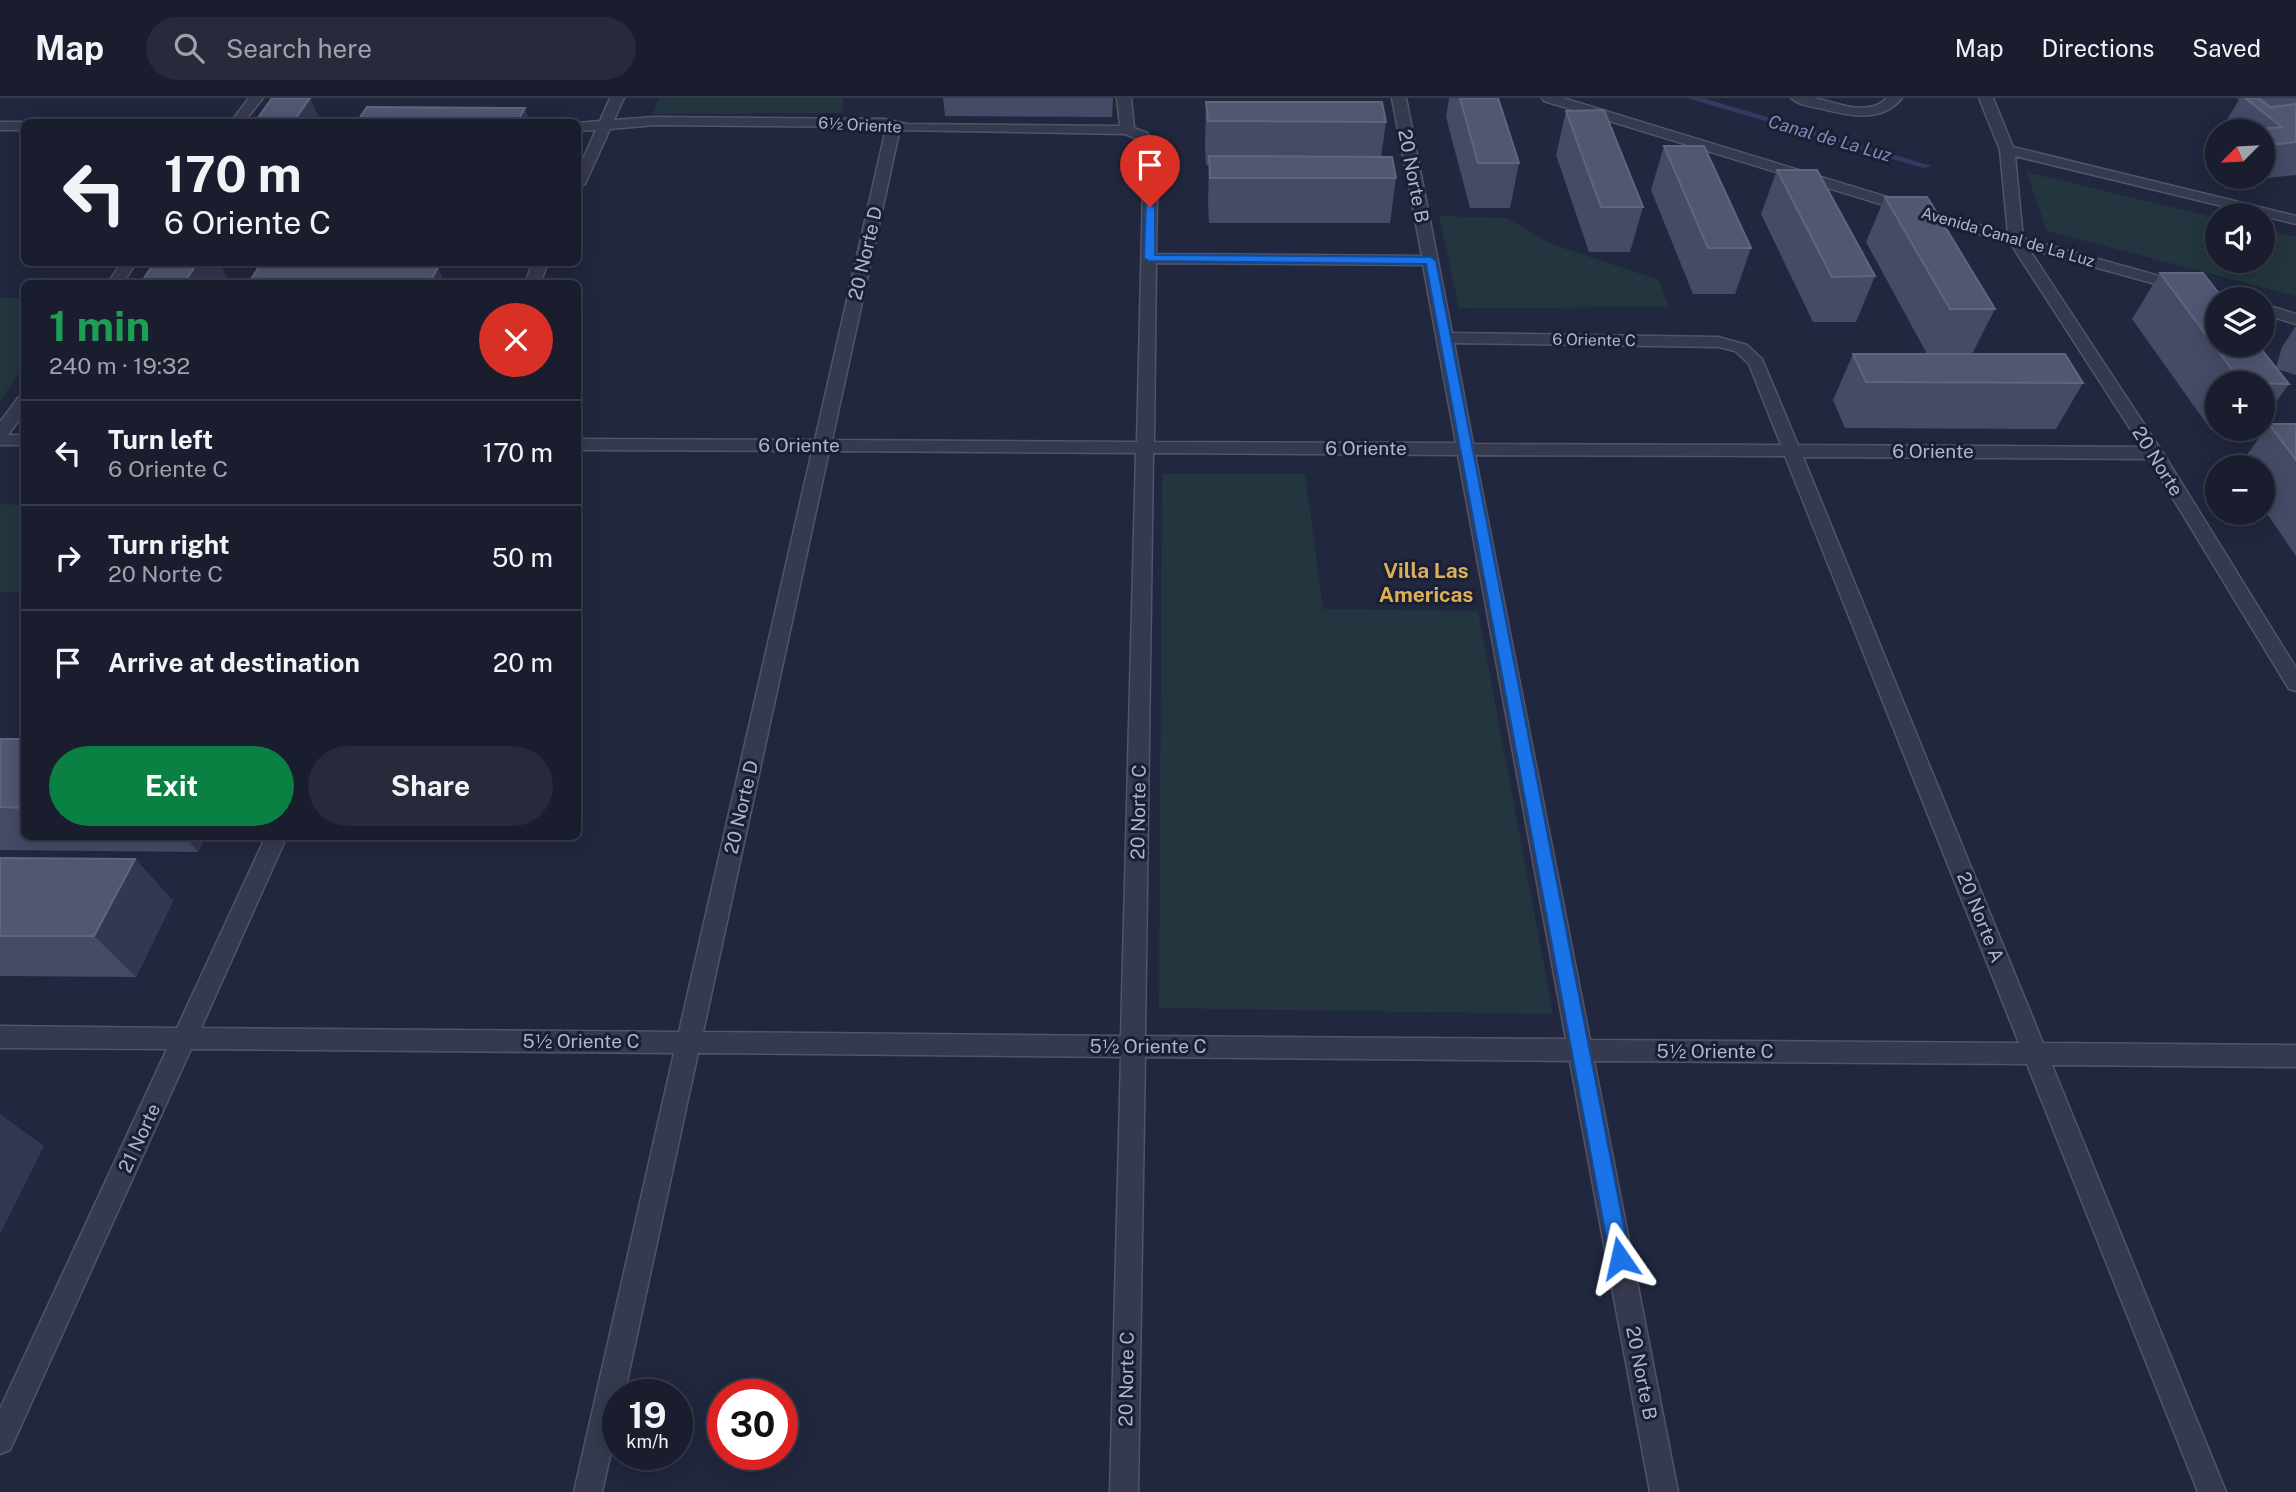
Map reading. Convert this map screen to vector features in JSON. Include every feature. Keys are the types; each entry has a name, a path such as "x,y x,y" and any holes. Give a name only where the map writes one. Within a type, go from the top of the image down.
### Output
{"street":[{"path":"239,119 256,98"},
{"path":"581,177 617,98"},
{"name":"20 Norte C","path":"1124,98 1135,133 1151,146 1124,1492"},
{"name":"20 Norte B","path":"1399,98 1664,1492"},
{"name":"Avenida Canal de La Luz","path":"1549,98 2017,241 2205,293"},
{"path":"1798,98 1849,111 1877,110 1887,106 1895,98"},
{"path":"1986,98 2007,149 2017,241"},
{"name":"6½ Oriente","path":"581,127 655,121 884,123 907,128 1135,133"},
{"name":"20 Norte D","path":"588,1492 892,133 884,123"},
{"path":"0,126 21,126"},
{"path":"2007,149 2296,220"},
{"name":"20 Norte","path":"2017,241 2154,453 2296,684"},
{"path":"1149,258 1431,261"},
{"path":"117,280 128,266"},
{"path":"2275,312 2296,318"},
{"name":"6 Oriente C","path":"1445,338 1718,342 1741,348"},
{"name":"20 Norte A","path":"1741,348 1756,362 1793,451 2212,1492"},
{"path":"0,434 21,406"},
{"path":"0,440 21,440"},
{"name":"6 Oriente","path":"581,443 2154,453"},
{"name":"21 Norte","path":"0,1440 275,840"},
{"name":"5½ Oriente C","path":"0,1037 2296,1056"}],"shaded area":[{"path":"659,98 844,98 841,113 653,114"},
{"path":"2026,172 2205,215 2205,272 2047,231"},
{"path":"1439,216 1507,218 1551,244 1659,280 1669,307 1459,308"},
{"path":"2275,232 2296,237 2296,296 2275,291 2275,287 2262,287 2208,273 2275,273"},
{"path":"0,298 21,298 21,370 0,401"},
{"path":"1162,474 1305,474 1323,609 1478,611 1553,1014 1159,1008"},
{"path":"0,504 21,505 21,592 0,592"}],"building":[{"path":"272,98 310,98 295,119 257,119"},
{"path":"1460,98 1498,98 1519,163 1478,163"},
{"path":"2245,98 2258,98 2270,107 2296,104 2296,142 2275,144 2275,128 2282,127"},
{"path":"1206,102 1382,102 1386,122 1208,121"},
{"path":"367,107 525,108 519,119 359,119"},
{"path":"1604,110 1643,207 1601,207 1566,111"},
{"path":"1664,146 1704,146 1751,248 1708,248"},
{"path":"1209,156 1392,157 1396,178 1210,178"},
{"path":"1777,170 1817,170 1875,276 1832,277"},
{"path":"1885,197 1927,197 1995,309 1950,309"},
{"path":"152,266 195,266 186,280 143,280"},
{"path":"259,266 438,267 431,280 251,280"},
{"path":"2160,273 2203,273 2214,287 2205,287 2205,333"},
{"path":"1853,354 2065,354 2083,383 1866,382"},
{"path":"2223,357 2268,357 2289,384 2275,384 2275,371 2233,371"},
{"path":"2275,424 2296,424 2296,460 2275,432"},
{"path":"0,739 21,739 21,808 0,807"},
{"path":"0,858 135,859 94,936 0,936"}],"waterway":[{"name":"Canal de La Luz","path":"1692,98 1927,166"}],"district":[{"name":"Villa Las Americas","path":"1426,582"}],"route":[{"path":"1150,207 1149,258 1431,261 1620,1258"}]}
